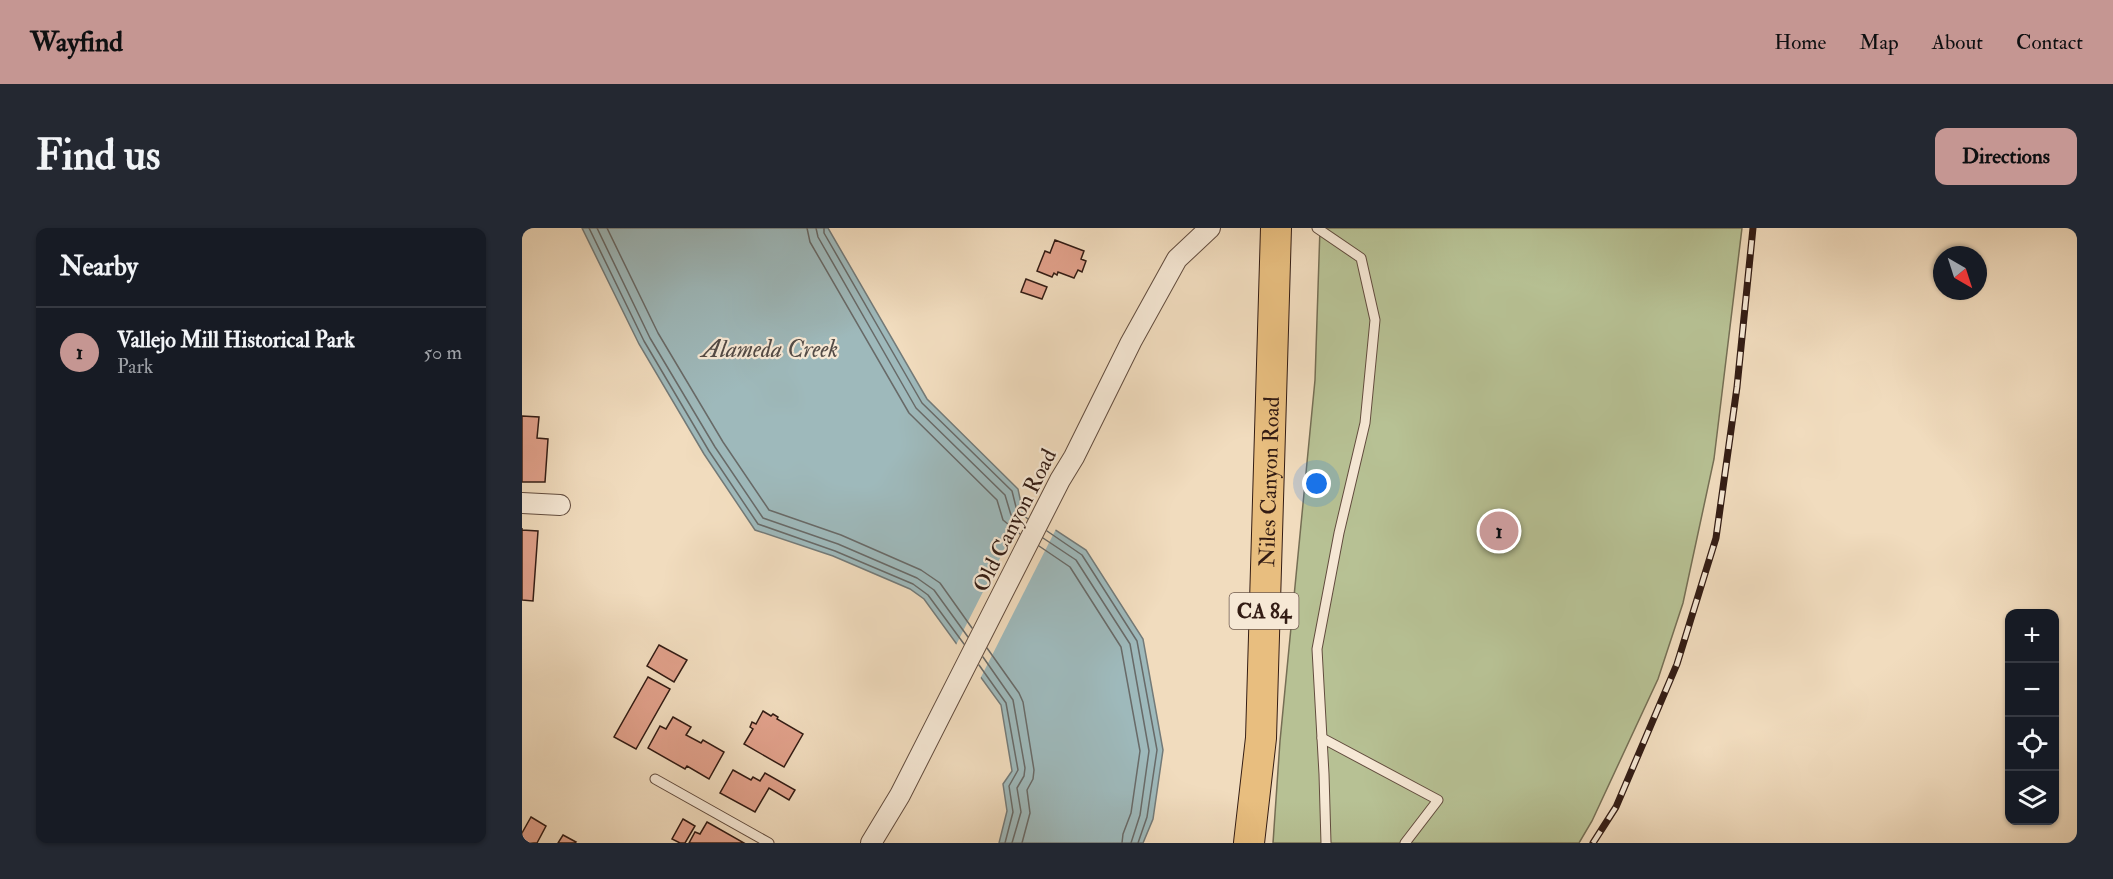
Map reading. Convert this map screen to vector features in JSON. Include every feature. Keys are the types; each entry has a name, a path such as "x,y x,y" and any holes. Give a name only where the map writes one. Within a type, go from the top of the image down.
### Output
{"main road":[{"name":"Niles Canyon Road","path":"1249,843 1260,738 1276,228"}],"street":[{"name":"Old Canyon Road","path":"872,843 909,777 1131,342 1177,259 1210,228"},
{"path":"522,503 560,505"}],"lane":[{"path":"1317,228 1361,258 1375,320 1365,423 1339,533 1317,649 1326,843"},
{"path":"1322,738 1438,800 1405,843"},
{"path":"655,779 769,843"}],"green space":[{"path":"1320,228 1742,228 1714,459 1683,603 1658,679 1592,821 1579,843 1273,843 1280,741 1315,380"}],"water":[{"name":"Alameda Creek","path":"582,228 828,228 927,399 1018,489 1022,508 1086,550 1143,639 1163,750 1153,819 1143,843 999,843 1007,811 1003,784 1012,771 1001,705 924,599 910,589 833,556 755,530 704,454 639,344"}],"pier":[{"path":"1026,507 1057,527 979,681 955,647"}],"building":[{"path":"1055,240 1084,251 1081,259 1086,261 1082,272 1078,270 1074,278 1058,272 1052,277 1037,271 1045,251 1050,253"},
{"path":"1026,279 1047,287 1042,299 1021,292"},
{"path":"522,416 539,417 537,438 548,439 545,482 522,482"},
{"path":"522,530 538,531 533,601 522,600"},
{"path":"659,645 687,660 674,682 647,666"},
{"path":"648,677 670,689 636,749 614,737"},
{"path":"763,711 771,716 773,714 778,717 777,719 803,734 784,767 744,744 753,729 750,727 752,722 756,724"},
{"path":"673,717 691,727 686,735 701,743 703,740 724,752 709,779 687,766 685,769 648,748 660,726 666,729"},
{"path":"733,770 751,780 753,777 760,781 765,773 795,790 789,800 769,788 755,812 720,793"},
{"path":"531,817 546,826 537,843 522,843 522,833"},
{"path":"683,819 695,826 685,843 680,843 672,839"},
{"path":"707,822 744,843 689,843 695,832 700,834"},
{"path":"563,835 576,842 558,843"}],"railway":[{"path":"1593,843 1616,807 1677,664 1716,538 1737,387 1753,228"}],"place":[{"name":"Vallejo Mill Historical Park","path":"1499,531"}]}
